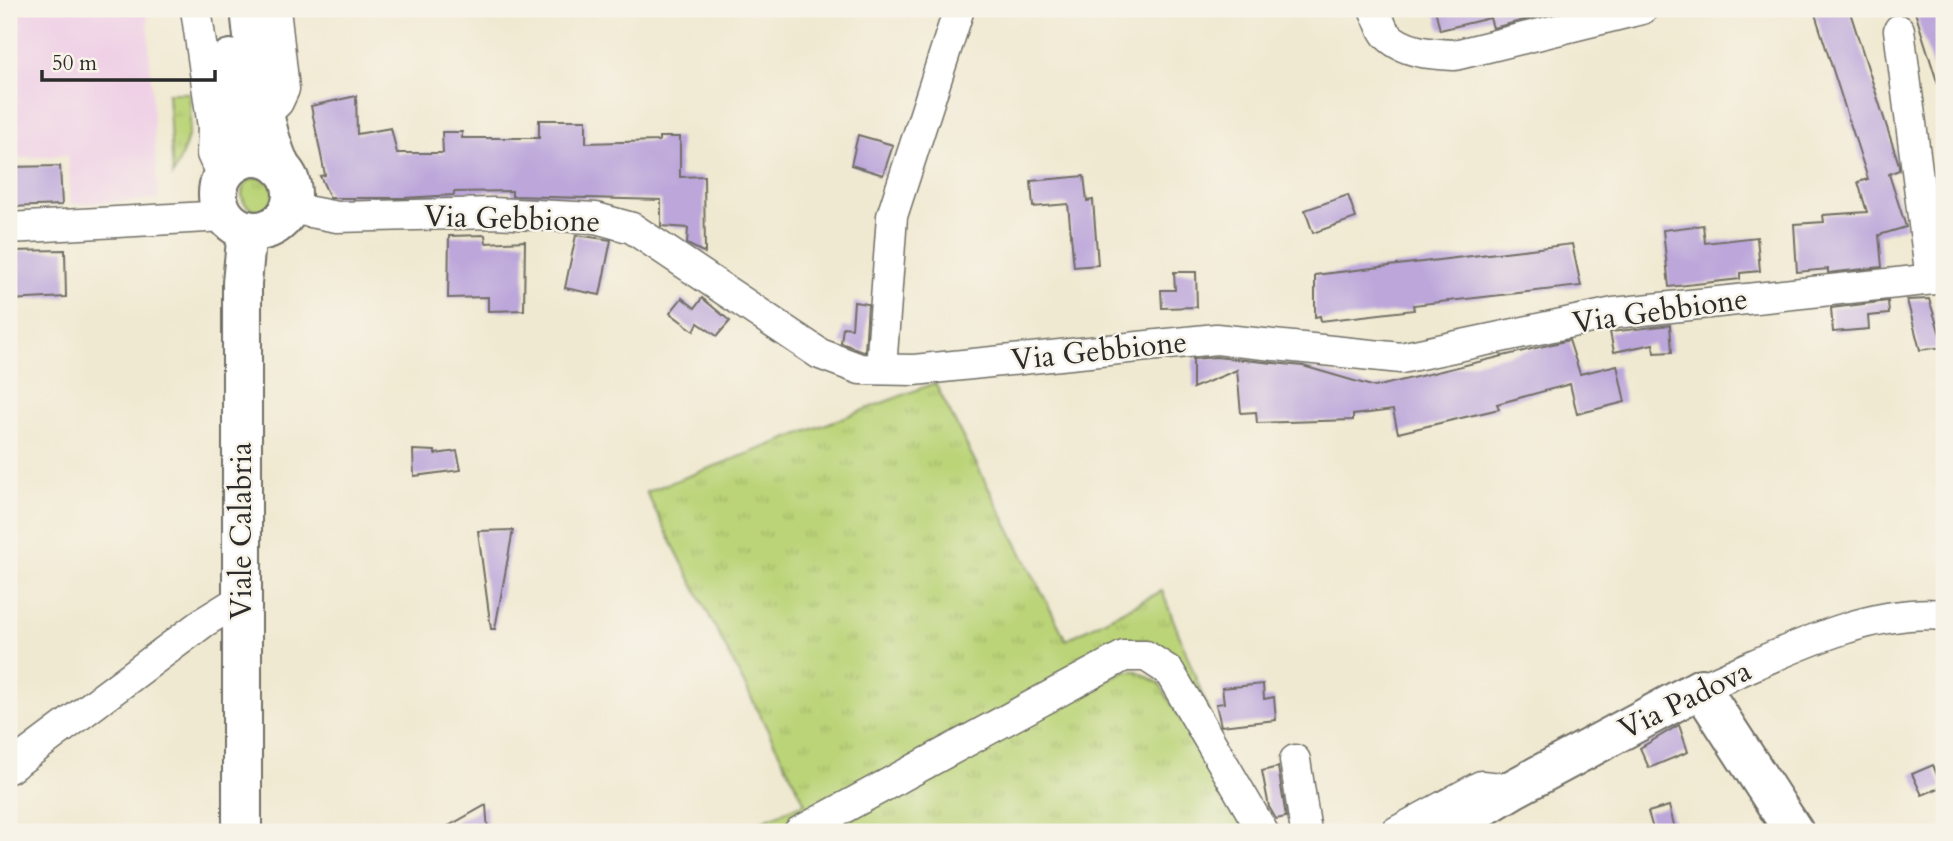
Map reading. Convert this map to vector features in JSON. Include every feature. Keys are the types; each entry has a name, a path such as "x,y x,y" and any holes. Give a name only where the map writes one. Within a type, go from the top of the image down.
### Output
{"main road":[{"name":"Viale Calabria","path":"224,9 217,62 236,97 230,169 218,197 236,223 242,283 242,832"},
{"path":"236,223 273,227 290,208 290,183 281,168 265,115 250,9"},
{"path":"230,169 260,158 281,168"},
{"path":"1701,688 1794,832"},
{"name":"Via Padova","path":"1442,832 1513,789 1701,688"}],"street":[{"name":"Viale Calabria","path":"197,9 217,62"},
{"path":"265,115 278,102 284,89 275,9"},
{"path":"881,369 892,216 959,9"},
{"path":"1374,9 1386,35 1408,48 1427,54 1455,55 1642,9"},
{"path":"1899,30 1938,279"},
{"name":"Via Gebbione","path":"290,208 337,217 493,213 596,218 632,228 820,354 860,369 914,370 1216,339 1401,358 1614,313 1938,279"},
{"path":"9,228 236,223"},
{"path":"9,768 204,622 241,599"},
{"name":"Via Padova","path":"1701,688 1869,619 1927,613 1944,615"},
{"path":"799,832 1124,656 1146,656 1169,671 1263,832"},
{"path":"1295,760 1306,832"},
{"path":"1396,832 1480,786 1513,789"}],"shaded area":[{"path":"9,9 147,9 158,199 71,204 68,155 9,159"}],"green space":[{"path":"168,93 189,93 191,115 188,135 173,175"},
{"path":"258,178 269,183 274,194 269,205 258,210 247,205 242,194 247,183"},
{"path":"935,383 1066,640 1162,591 1215,727 1149,650 785,832 736,832 805,803 646,492"},
{"path":"1124,671 1137,671 1159,683 1247,832 826,832"}],"building":[{"path":"1435,9 1547,9 1548,14 1493,28 1490,18 1440,30"},
{"path":"1830,9 1849,9 1899,165 1899,170 1889,174 1906,227 1879,235 1882,267 1828,273 1828,269 1797,272 1794,224 1824,222 1823,215 1867,212 1858,182 1868,179 1815,14"},
{"path":"1914,9 1944,9 1944,91 1940,91"},
{"path":"356,96 357,134 391,128 397,153 443,153 442,132 462,132 462,138 539,138 539,120 586,120 586,143 659,141 659,137 680,137 680,177 704,176 705,253 687,244 688,228 661,226 661,200 512,196 512,191 454,192 454,195 404,198 330,198 320,176 325,175 311,106"},
{"path":"858,135 893,145 883,175 851,165"},
{"path":"60,166 62,205 9,207 9,167"},
{"path":"1084,176 1087,201 1093,200 1098,265 1074,267 1068,204 1033,207 1031,181"},
{"path":"1348,195 1356,218 1313,233 1305,210"},
{"path":"1703,225 1705,243 1757,237 1760,271 1740,273 1740,279 1669,287 1663,230"},
{"path":"485,235 486,243 525,241 524,310 488,311 488,297 448,298 449,236"},
{"path":"576,235 611,240 600,295 565,288"},
{"path":"1572,244 1581,286 1413,305 1414,310 1321,321 1320,316 1315,317 1315,275"},
{"path":"65,250 66,297 9,300 9,251"},
{"path":"1174,272 1196,272 1197,307 1162,308 1161,290 1175,290"},
{"path":"682,298 695,308 702,298 730,321 717,336 698,323 694,331 670,313"},
{"path":"1929,299 1944,347 1920,350 1907,300"},
{"path":"1888,301 1889,314 1868,316 1869,329 1833,332 1831,308"},
{"path":"854,302 868,304 865,352 841,343 843,327 852,328"},
{"path":"1670,325 1672,352 1654,353 1653,344 1614,352 1610,332"},
{"path":"1569,340 1580,374 1617,365 1625,402 1577,414 1570,384 1497,404 1499,409 1398,433 1393,410 1353,415 1353,420 1257,423 1256,412 1241,413 1237,370 1193,388 1193,359 1216,357 1303,366 1375,387"},
{"path":"413,450 435,451 435,454 457,451 461,470 414,476"},
{"path":"513,530 495,629 491,629 478,531"},
{"path":"1263,684 1264,699 1274,697 1276,720 1221,726 1216,704 1224,703 1222,688"},
{"path":"1679,725 1688,752 1649,768 1640,748"},
{"path":"1933,765 1942,787 1922,795 1912,774"},
{"path":"1278,767 1286,817 1276,819 1269,807 1262,771"},
{"path":"486,805 488,832 438,832"},
{"path":"1669,806 1676,832 1654,832 1648,812"}]}
